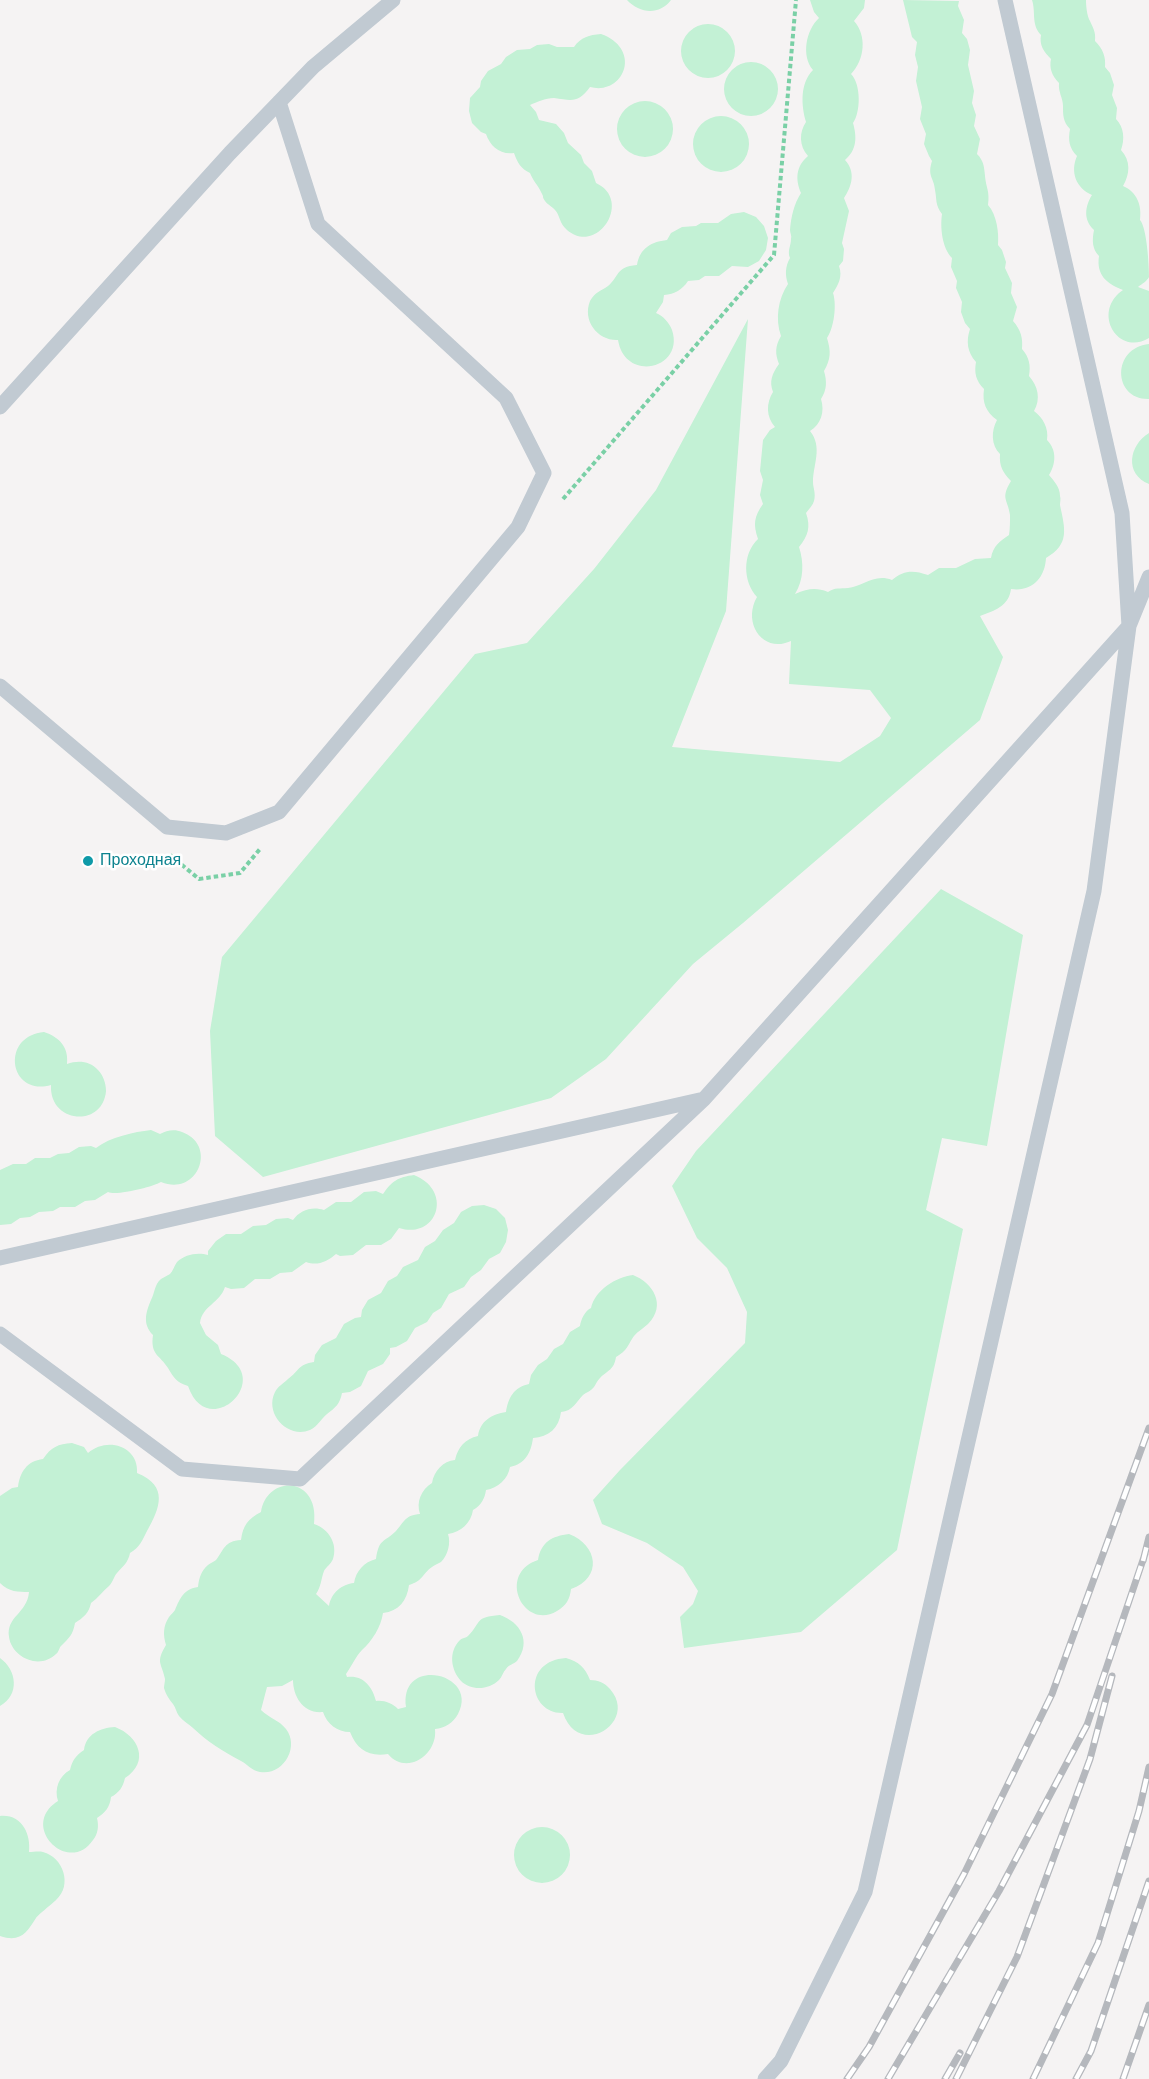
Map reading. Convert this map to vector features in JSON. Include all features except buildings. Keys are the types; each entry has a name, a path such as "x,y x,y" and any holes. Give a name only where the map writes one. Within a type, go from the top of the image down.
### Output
{"lane":[{"path":"0,407 279,102 313,68 393,0"},
{"path":"765,2079 781,2061 865,1892 1094,891 1129,626 1122,513 1005,0"},
{"path":"0,686 167,827 226,833 279,812 518,526 544,472 506,398 318,224 279,102"},
{"path":"0,1334 182,1469 300,1479 704,1100 1129,626 1149,577"},
{"path":"0,1258 704,1100"}],"green space":[{"path":"627,0 671,0 661,9 649,11 637,8"},
{"path":"810,0 865,0 864,8 854,21 861,33 863,48 859,62 851,74 857,84 859,98 853,123 855,143 852,152 845,160 852,174 851,184 844,198 849,211 842,243 844,249 843,261 839,266 840,277 833,293 834,316 827,338 830,355 824,371 826,385 821,399 822,413 817,425 810,431 817,450 813,482 815,498 806,513 808,531 799,547 802,571 795,594 812,589 828,592 879,578 892,580 909,572 928,575 939,568 956,568 975,559 991,558 997,544 1009,535 1010,515 1005,495 1011,481 1002,469 1000,454 994,442 993,433 997,420 986,407 984,389 976,377 976,362 968,346 970,329 961,312 962,302 951,267 952,258 942,237 942,214 937,205 930,174 932,161 924,144 926,134 920,119 922,107 916,81 917,42 912,37 903,0 959,1 958,6 964,20 962,33 967,39 970,50 968,65 974,91 972,103 976,115 974,126 980,139 977,154 984,167 988,205 997,224 998,245 1002,250 1006,262 1005,268 1012,283 1011,293 1017,307 1013,321 1021,334 1022,349 1029,361 1029,376 1038,393 1034,411 1045,424 1047,440 1053,448 1054,462 1049,475 1059,490 1064,529 1059,547 1046,558 1043,572 1036,582 1025,588 1011,589 1004,604 980,616 1003,657 980,720 693,964 606,1059 551,1098 263,1177 215,1136 210,1031 222,957 475,654 527,643 594,569 656,490 748,319 726,611 672,747 840,762 880,736 891,718 870,690 789,684 791,641 781,644 772,643 764,640 758,634 752,617 757,597 749,584 746,568 749,552 758,539 755,521 763,504 760,495 763,480 760,471 763,440 775,427 770,419 768,405 773,392 772,378 779,364 776,350 781,336 778,309 788,284 786,271 790,258 791,220 801,193 798,173 801,164 808,156 801,139 806,122 803,109 804,88 813,70 806,51 808,36 819,18"},
{"path":"1032,0 1086,0 1087,14 1095,33 1095,41 1103,53 1105,67 1114,85 1112,95 1117,108 1116,119 1123,133 1121,150 1127,159 1128,168 1123,186 1135,195 1139,204 1148,256 1149,277 1138,287 1149,291 1149,338 1138,342 1127,342 1119,337 1112,329 1109,320 1109,309 1114,299 1123,290 1108,282 1099,268 1099,256 1093,244 1094,230 1087,217 1087,208 1092,195 1078,184 1074,174 1077,156 1070,144 1070,129 1064,118 1059,83 1052,72 1051,59 1043,48 1041,35 1036,27"},
{"path":"703,24 713,24 723,28 731,36 735,51 731,66 723,74 713,78 703,78 693,74 685,66 681,56 681,46 685,36 693,28"},
{"path":"601,34 614,41 622,50 625,60 624,70 612,85 602,88 590,87 582,96 574,100 551,98 530,105 539,120 556,124 564,133 568,143 581,155 584,163 592,171 596,183 607,191 611,201 611,212 607,223 600,231 590,236 579,236 564,227 557,212 545,201 530,173 520,165 514,153 504,153 496,149 486,134 472,123 469,111 470,98 480,87 488,71 501,64 506,57 517,50 549,44 557,47 574,47 586,37"},
{"path":"746,62 756,62 766,66 774,74 778,89 774,104 766,112 756,116 746,116 736,112 728,104 724,94 724,84 728,74 736,66"},
{"path":"645,101 660,106 668,114 673,129 668,144 660,152 645,157 630,152 622,144 617,129 622,114 630,106"},
{"path":"721,116 736,121 744,129 749,144 744,159 736,167 721,172 706,167 698,159 693,144 698,129 706,121"},
{"path":"744,212 756,217 764,226 768,238 766,250 759,261 748,267 732,266 719,276 705,276 699,280 688,281 678,291 664,295 663,302 656,313 669,324 674,343 670,354 662,362 652,366 642,366 631,362 623,354 618,340 598,333 588,316 590,301 612,282 621,270 637,265 638,259 647,247 667,240 671,233 682,227 696,226 701,223 718,223 731,214"},
{"path":"1149,344 1149,399 1137,397 1128,391 1121,373 1128,354"},
{"path":"1149,433 1149,484 1136,474 1132,459 1137,445"},
{"path":"941,889 1023,935 987,1146 942,1138 926,1210 963,1229 897,1550 801,1632 684,1648 680,1617 693,1604 698,1591 683,1567 647,1543 602,1524 593,1500 745,1343 747,1312 727,1268 697,1238 672,1186 696,1151"},
{"path":"44,1032 54,1037 65,1048 67,1064 88,1063 101,1074 106,1091 103,1103 96,1111 87,1116 67,1114 58,1108 53,1098 51,1085 37,1086 26,1082 19,1075 15,1064 16,1054 21,1044 30,1036"},
{"path":"151,1130 160,1134 177,1130 193,1138 199,1147 201,1157 199,1168 193,1176 185,1182 174,1185 161,1182 119,1193 108,1192 95,1200 85,1201 75,1207 60,1207 53,1211 39,1212 30,1217 20,1218 11,1224 0,1225 0,1170 13,1164 26,1164 35,1158 50,1158 58,1154 69,1153 79,1147 96,1148 115,1138"},
{"path":"414,1175 426,1182 434,1192 437,1202 436,1212 431,1221 423,1227 412,1230 399,1228 391,1239 381,1245 366,1245 353,1255 336,1254 322,1262 314,1264 306,1262 292,1272 280,1273 270,1279 255,1279 244,1288 225,1287 219,1297 204,1312 200,1323 206,1335 218,1345 221,1354 237,1364 243,1377 241,1390 233,1400 222,1407 210,1409 197,1402 188,1386 174,1377 154,1351 153,1335 146,1322 157,1284 170,1274 177,1262 192,1254 208,1255 208,1251 216,1241 226,1234 241,1234 253,1226 266,1225 276,1219 293,1220 307,1210 315,1208 324,1210 336,1202 351,1202 364,1192 376,1191 383,1194 396,1180"},
{"path":"484,1205 496,1209 505,1218 508,1230 506,1242 500,1253 489,1259 464,1287 449,1294 441,1308 433,1313 427,1322 415,1328 407,1341 390,1348 390,1354 383,1364 368,1371 361,1386 350,1392 342,1393 337,1405 315,1427 302,1432 286,1428 280,1423 275,1416 272,1400 278,1388 302,1366 314,1362 315,1355 322,1345 336,1338 344,1324 361,1317 368,1300 381,1293 388,1281 397,1276 403,1267 418,1260 425,1247 454,1223 461,1212 472,1206"},
{"path":"633,1275 646,1283 655,1295 657,1302 654,1317 634,1336 625,1350 616,1357 612,1367 593,1388 571,1408 561,1412 558,1423 552,1431 544,1436 533,1438 529,1453 520,1463 510,1467 505,1479 486,1490 482,1502 473,1510 465,1526 448,1534 449,1545 441,1562 409,1585 404,1600 398,1607 383,1613 376,1633 346,1674 347,1677 358,1678 366,1683 376,1701 388,1702 398,1709 406,1707 407,1691 414,1680 425,1676 438,1676 449,1680 458,1688 462,1700 458,1714 454,1720 442,1728 435,1729 435,1738 426,1754 412,1763 403,1763 388,1754 381,1755 364,1751 350,1732 341,1731 333,1726 323,1712 310,1710 300,1703 293,1680 282,1686 267,1687 261,1710 286,1729 291,1744 287,1759 282,1765 268,1772 252,1769 221,1750 181,1718 164,1688 165,1679 160,1663 166,1645 164,1634 166,1624 183,1595 198,1587 206,1567 216,1560 228,1544 241,1540 247,1523 261,1512 265,1500 273,1491 282,1486 301,1489 309,1497 314,1508 314,1524 324,1529 331,1538 334,1548 333,1559 324,1571 316,1594 329,1606 338,1590 354,1583 361,1568 376,1559 383,1542 408,1517 420,1514 420,1497 432,1483 437,1471 447,1462 455,1460 460,1447 469,1439 478,1436 484,1422 496,1414 506,1412 513,1394 519,1388 529,1384 531,1375 538,1365 547,1359 554,1349 563,1344 570,1332 580,1326 593,1301 602,1290 620,1278"},
{"path":"72,1443 84,1447 88,1453 104,1445 120,1446 127,1450 133,1456 137,1473 154,1484 158,1491 158,1506 140,1544 130,1553 127,1562 110,1584 91,1603 85,1615 75,1623 72,1633 57,1653 50,1659 35,1661 15,1651 9,1637 13,1619 25,1605 29,1592 10,1590 0,1583 0,1496 18,1487 23,1472 33,1462 43,1459 55,1447"},
{"path":"569,1534 579,1539 591,1553 592,1570 581,1584 571,1589 567,1602 560,1609 545,1615 534,1613 525,1607 519,1598 517,1588 519,1577 525,1567 538,1560 539,1554 548,1541 557,1536"},
{"path":"500,1615 513,1622 522,1633 521,1654 500,1679 490,1686 475,1688 465,1684 458,1677 453,1666 452,1655 456,1645 468,1636 482,1619"},
{"path":"0,1658 10,1669 14,1682 11,1696 0,1706"},
{"path":"566,1658 581,1666 590,1680 606,1685 617,1701 617,1713 612,1723 603,1731 593,1735 581,1734 571,1727 563,1713 552,1711 537,1697 536,1677 542,1668 552,1661"},
{"path":"115,1727 123,1731 135,1743 139,1757 137,1765 133,1772 125,1778 116,1794 111,1797 107,1809 97,1818 98,1830 93,1840 83,1850 72,1853 61,1850 45,1834 43,1823 47,1811 58,1801 58,1783 70,1770 75,1758 84,1750 91,1736 99,1730"},
{"path":"0,1816 14,1818 24,1826 27,1832 29,1852 50,1855 60,1865 65,1880 61,1894 56,1900 37,1916 26,1932 13,1938 0,1936"},
{"path":"542,1827 557,1832 565,1840 570,1855 565,1870 557,1878 542,1883 527,1878 519,1870 514,1855 519,1840 527,1832"}],"railway":[{"path":"847,2079 869,2047 964,1874 1052,1694 1149,1428"},
{"path":"1143,1561 1149,1537"},
{"path":"888,2079 999,1891 1087,1725 1145,1554"},
{"path":"956,2079 1017,1957 1090,1759 1112,1676"},
{"path":"1033,2079 1098,1943 1139,1811 1149,1767"},
{"path":"1076,2079 1091,2051 1149,1881"},
{"path":"1123,2079 1149,2005"},
{"path":"945,2079 960,2053"}],"place":[{"name":"Проходная","path":"88,861"}]}
